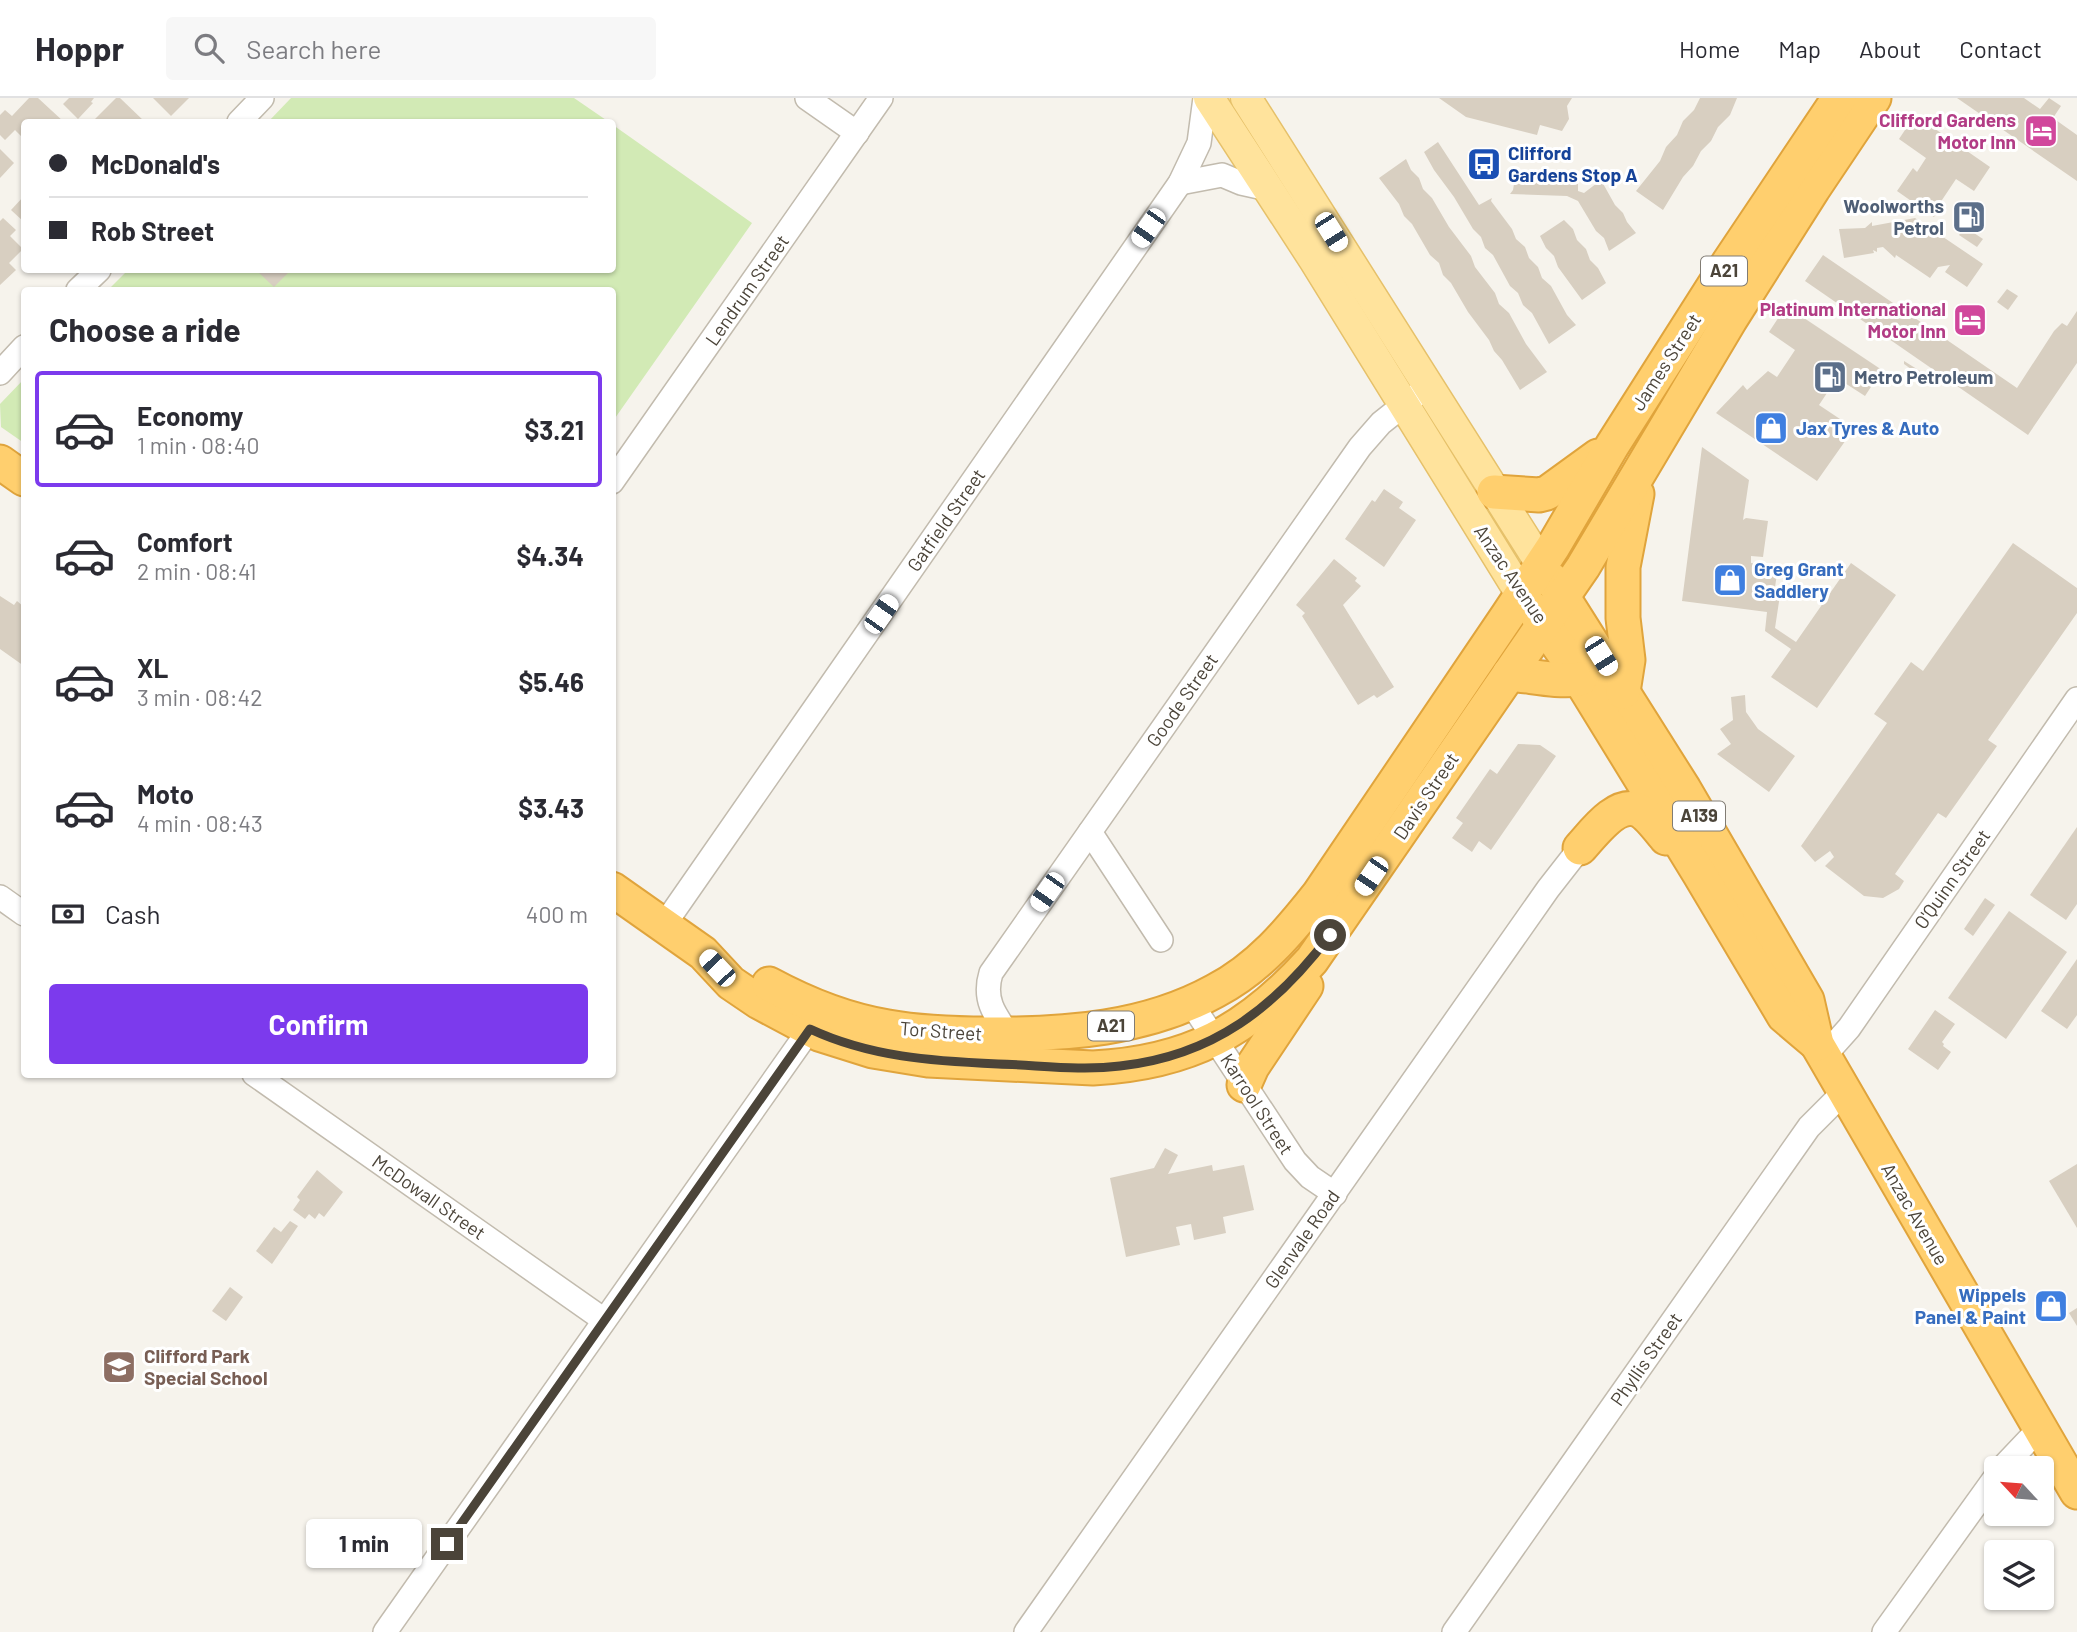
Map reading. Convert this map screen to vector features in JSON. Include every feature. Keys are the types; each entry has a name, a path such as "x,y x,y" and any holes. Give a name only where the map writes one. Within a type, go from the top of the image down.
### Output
{"highway":[{"name":"James Street","path":"1521,594 1729,262 1839,98"},
{"name":"James Street","path":"1563,596 1642,471 1730,320 1874,98"},
{"path":"1494,492 1539,495 1547,493 1612,446"},
{"path":"1623,692 1628,660 1623,618 1623,566 1642,471"},
{"name":"Anzac Avenue","path":"1541,564 1684,789 1807,1000 1821,1050 2077,1492"},
{"name":"Anzac Avenue","path":"1521,594 1544,623 1580,679 1784,1016 1821,1050"},
{"name":"Davis Street","path":"1191,1003 1242,974 1287,934 1319,894 1521,594"},
{"name":"Davis Street","path":"1214,1039 1262,1009 1312,960 1563,596"},
{"path":"1509,674 1559,682 1580,679"},
{"path":"1580,848 1612,816 1627,809 1640,810 1699,873"},
{"name":"Tor Street","path":"616,892 704,953 740,967 792,996 817,1019 873,1051 919,1059 1093,1068 1145,1063 1184,1053 1214,1039"},
{"path":"1244,1085 1256,1061 1304,990 1312,960"},
{"name":"Tor Street","path":"817,1019 921,1032 1046,1034 1123,1024 1154,1017 1191,1003"}],"main road":[{"name":"Anzac Avenue","path":"1207,98 1404,403 1521,594"},
{"name":"Anzac Avenue","path":"1246,98 1541,564"}],"street":[{"path":"242,119 262,98"},
{"path":"807,98 857,133"},
{"name":"Lendrum Street","path":"616,476 881,98"},
{"name":"Gatfield Street","path":"664,925 1180,183 1199,143 1207,98"},
{"path":"1180,183 1222,175 1241,183 1268,189"},
{"path":"82,287 96,273"},
{"path":"0,373 21,350"},
{"name":"Goode Street","path":"1009,1035 990,1005 987,985 991,973 1360,447 1381,423 1429,386"},
{"name":"O'Quinn Street","path":"1821,1050 1849,1028 2077,699"},
{"path":"1090,832 1161,940"},
{"name":"Glenvale Road","path":"1026,1632 1548,889 1580,848"},
{"path":"0,897 21,912"},
{"name":"Karrool Street","path":"1191,1003 1294,1161 1310,1177 1335,1194"},
{"path":"385,1632 817,1019"},
{"name":"McDowall Street","path":"260,1078 604,1320"},
{"name":"Phyllis Street","path":"1454,1632 1809,1127 1844,1091"},
{"path":"2013,1456 2040,1428"},
{"path":"1884,1632 1984,1493"}],"green space":[{"path":"291,98 574,98 605,119 271,119"},
{"path":"616,127 752,223 616,417 616,287 111,287 125,273 616,273"},
{"path":"21,382 21,441 1,427 0,404"}],"building":[{"path":"29,98 38,98 61,119 21,119 21,136 15,130 5,140 0,135 0,115 5,110 12,116"},
{"path":"69,98 94,98 91,102 93,103 78,119 63,104"},
{"path":"116,98 120,98 142,119 95,119"},
{"path":"153,98 189,98 171,116"},
{"path":"1439,98 1572,98 1567,106 1569,119 1562,131 1540,125 1537,135 1466,117"},
{"path":"1700,98 1737,98 1730,115 1701,151 1663,210 1636,191 1660,161 1666,147 1677,135 1683,121 1694,110"},
{"name":"Clifford Gardens Motor Inn","path":"1957,98 2024,98 2040,109 2049,98 2061,106 2053,118 2077,135 2077,181"},
{"path":"1915,115 1990,167 1974,191 1956,179 1934,217 1897,191 1913,168 1917,172 1926,158 1899,139"},
{"path":"1438,142 1479,205 1492,198 1491,201 1512,229 1516,239 1525,247 1542,278 1551,286 1567,315 1576,325 1549,344 1532,313 1510,286 1493,255 1485,248 1481,237 1473,229 1424,152"},
{"path":"0,149 14,163 0,178"},
{"path":"1406,159 1423,189 1432,198 1471,256 1475,267 1495,293 1499,304 1509,313 1526,344 1547,372 1520,390 1451,283 1443,275 1439,263 1430,255 1399,204 1379,178"},
{"path":"1515,178 1578,183 1578,191 1584,193 1601,180 1636,233 1609,251 1604,238 1596,231 1578,201 1567,196 1510,194"},
{"path":"21,199 21,219 11,210"},
{"path":"3,218 16,230 10,236 21,247 21,251 9,263 16,270 0,285 0,221"},
{"path":"1915,218 1983,264 1967,287 1945,272 1950,265 1938,267 1930,278 1896,255 1895,258 1883,247 1877,248 1877,252 1873,250 1874,253 1844,258 1839,229 1865,228 1872,222 1872,226"},
{"path":"1564,220 1573,229 1577,240 1586,249 1590,260 1606,283 1582,300 1540,236"},
{"path":"1965,227 1983,239 1977,247 1959,235"},
{"path":"1823,255 2017,388 2054,331 2062,323 2067,326 2077,311 2077,363 2028,435 1805,281"},
{"path":"259,273 288,273 274,287"},
{"path":"2007,289 2018,296 2008,310 1997,302"},
{"path":"1786,306 1882,370 1865,396 1837,378 1819,405 1846,423 1840,432 1848,437 1817,481 1716,413 1743,385 1747,390 1768,371 1777,377 1795,350 1769,332"},
{"path":"1904,361 1921,373 1918,374 1904,364"},
{"name":"Greg Grant Saddlery","path":"1702,447 1749,480 1743,520 1746,518 1768,521 1763,557 1751,556 1751,563 1778,567 1774,594 1780,595 1775,628 1796,642 1851,563 1896,595 1817,708 1771,677 1791,649 1765,631 1767,612 1682,601"},
{"path":"1384,489 1403,502 1399,508 1416,520 1384,567 1345,539 1372,500 1375,502"},
{"path":"2013,543 2077,588 2077,613 1988,740 1997,746 1946,818 1938,813 1895,874 1904,881 1899,889 1883,898 1864,896 1825,866 1834,857 1830,851 1815,862 1801,846 1887,723 1874,714 1911,662 1923,671"},
{"path":"1334,559 1357,578 1355,581 1361,586 1343,605 1394,687 1377,698 1374,695 1358,705 1302,616 1305,613 1296,605"},
{"path":"0,596 14,605 17,601 21,604 21,664 0,649"},
{"path":"1745,695 1746,712 1758,729 1795,756 1769,792 1717,754 1731,744 1720,729 1733,720 1731,697"},
{"path":"1518,744 1540,745 1556,756 1491,850 1479,841 1472,852 1452,838 1463,823 1456,818 1490,769 1497,774"},
{"path":"2077,827 2077,904 2066,920 2030,895"},
{"path":"1985,898 1995,905 1973,936 1964,929"},
{"path":"2009,911 2067,952 2006,1039 1948,998"},
{"path":"2077,959 2077,1015 2067,1029 2041,1011"},
{"path":"1935,1010 1955,1024 1942,1042 1951,1052 1938,1070 1908,1049"},
{"path":"1165,1148 1178,1155 1168,1174 1212,1165 1213,1171 1244,1165 1254,1210 1223,1217 1226,1233 1194,1240 1191,1224 1176,1227 1180,1245 1126,1257 1110,1178 1154,1168"},
{"path":"2077,1164 2077,1228 2049,1181"},
{"path":"317,1170 343,1192 324,1217 319,1213 315,1219 309,1214 305,1219 293,1210 300,1200 297,1197"},
{"path":"290,1221 298,1226 272,1264 256,1251 274,1227 281,1232"},
{"path":"230,1287 243,1297 226,1321 212,1311"},
{"path":"2077,1308 2077,1326 2069,1313"}],"place":[{"name":"Clifford Gardens Motor Inn","path":"2041,131"},
{"name":"Clifford Gardens Stop A","path":"1484,164"},
{"name":"Woolworths Petrol","path":"1969,217"},
{"name":"Platinum International Motor Inn","path":"1970,320"},
{"name":"Metro Petroleum","path":"1830,377"},
{"name":"Jax Tyres & Auto","path":"1771,428"},
{"name":"Greg Grant Saddlery","path":"1730,580"},
{"name":"Wippels Panel & Paint","path":"2051,1306"},
{"name":"Clifford Park Special School","path":"119,1367"}],"route":[{"path":"447,1544 810,1029 873,1051 928,1060 1093,1068 1145,1063 1184,1053 1247,1021 1288,986 1330,935"}]}
